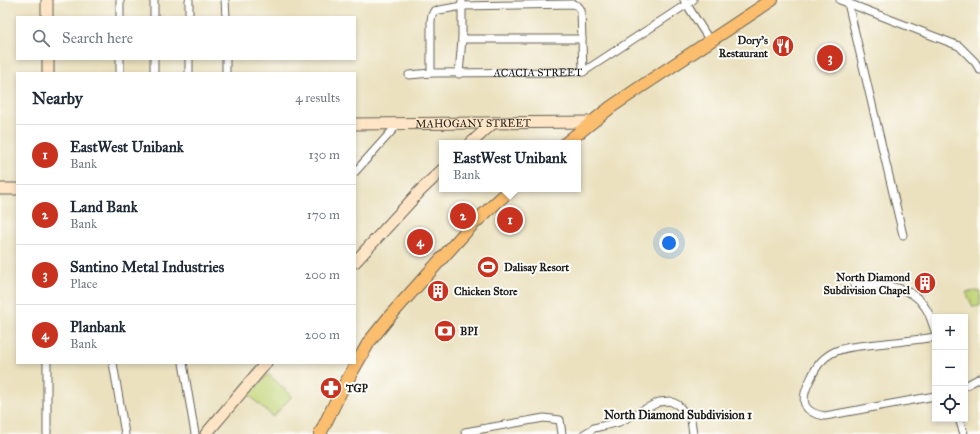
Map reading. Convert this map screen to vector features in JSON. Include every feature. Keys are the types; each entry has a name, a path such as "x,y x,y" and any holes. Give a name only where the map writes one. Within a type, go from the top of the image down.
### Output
{"main road":[{"path":"570,140 642,86 772,0"},
{"path":"320,434 341,391 369,342 390,316 470,227 508,192"}],"street":[{"path":"47,0 47,16"},
{"path":"120,0 120,16"},
{"path":"154,0 154,16"},
{"path":"189,0 189,16"},
{"path":"225,0 226,16"},
{"path":"840,0 959,46 975,62 980,70"},
{"path":"688,1 710,41"},
{"name":"ACACIA STREET","path":"409,75 431,73 583,72 688,1"},
{"path":"431,73 432,15 434,11 462,3 573,4 578,6 581,10 583,72"},
{"path":"459,74 462,39 462,3"},
{"path":"848,3 903,235"},
{"path":"462,39 582,39"},
{"path":"48,60 48,72"},
{"path":"120,60 120,72"},
{"path":"154,60 154,72"},
{"path":"189,60 189,72"},
{"path":"226,60 226,72"},
{"name":"MAHOGANY STREET","path":"356,124 592,122"},
{"path":"356,171 399,123"},
{"path":"474,140 492,123"},
{"path":"356,261 420,191 439,173"},
{"path":"0,189 16,189"},
{"path":"854,286 880,285 902,289 911,293 926,308 932,323"},
{"path":"932,337 847,348 832,353 819,362 805,390 804,400 807,409 815,414 824,416 932,397"},
{"path":"47,364 47,434"},
{"path":"113,364 125,434"},
{"path":"183,364 195,434"},
{"path":"206,434 265,364"},
{"path":"968,384 980,378"},
{"path":"584,434 594,428 619,422 659,402 667,401 674,402 678,405 691,420 693,434"},
{"path":"465,432 544,418 560,420 562,434"},
{"path":"959,422 964,434"}],"green space":[{"path":"980,291 980,306 973,307 966,292"},
{"path":"268,374 292,396 273,417 249,395"}],"place":[{"name":"Dory's Restaurant","path":"783,46"},
{"name":"Santino Metal Industries","path":"830,58"},
{"name":"Land Bank","path":"463,216"},
{"name":"EastWest Unibank","path":"510,220"},
{"name":"Planbank","path":"420,242"},
{"name":"Dalisay Resort","path":"488,267"},
{"name":"North Diamond Subdivision Chapel","path":"925,283"},
{"name":"Chicken Store","path":"438,291"},
{"name":"BPI","path":"445,331"},
{"name":"TGP","path":"331,388"}],"district":[{"name":"North Diamond Subdivision 1","path":"678,415"}]}
